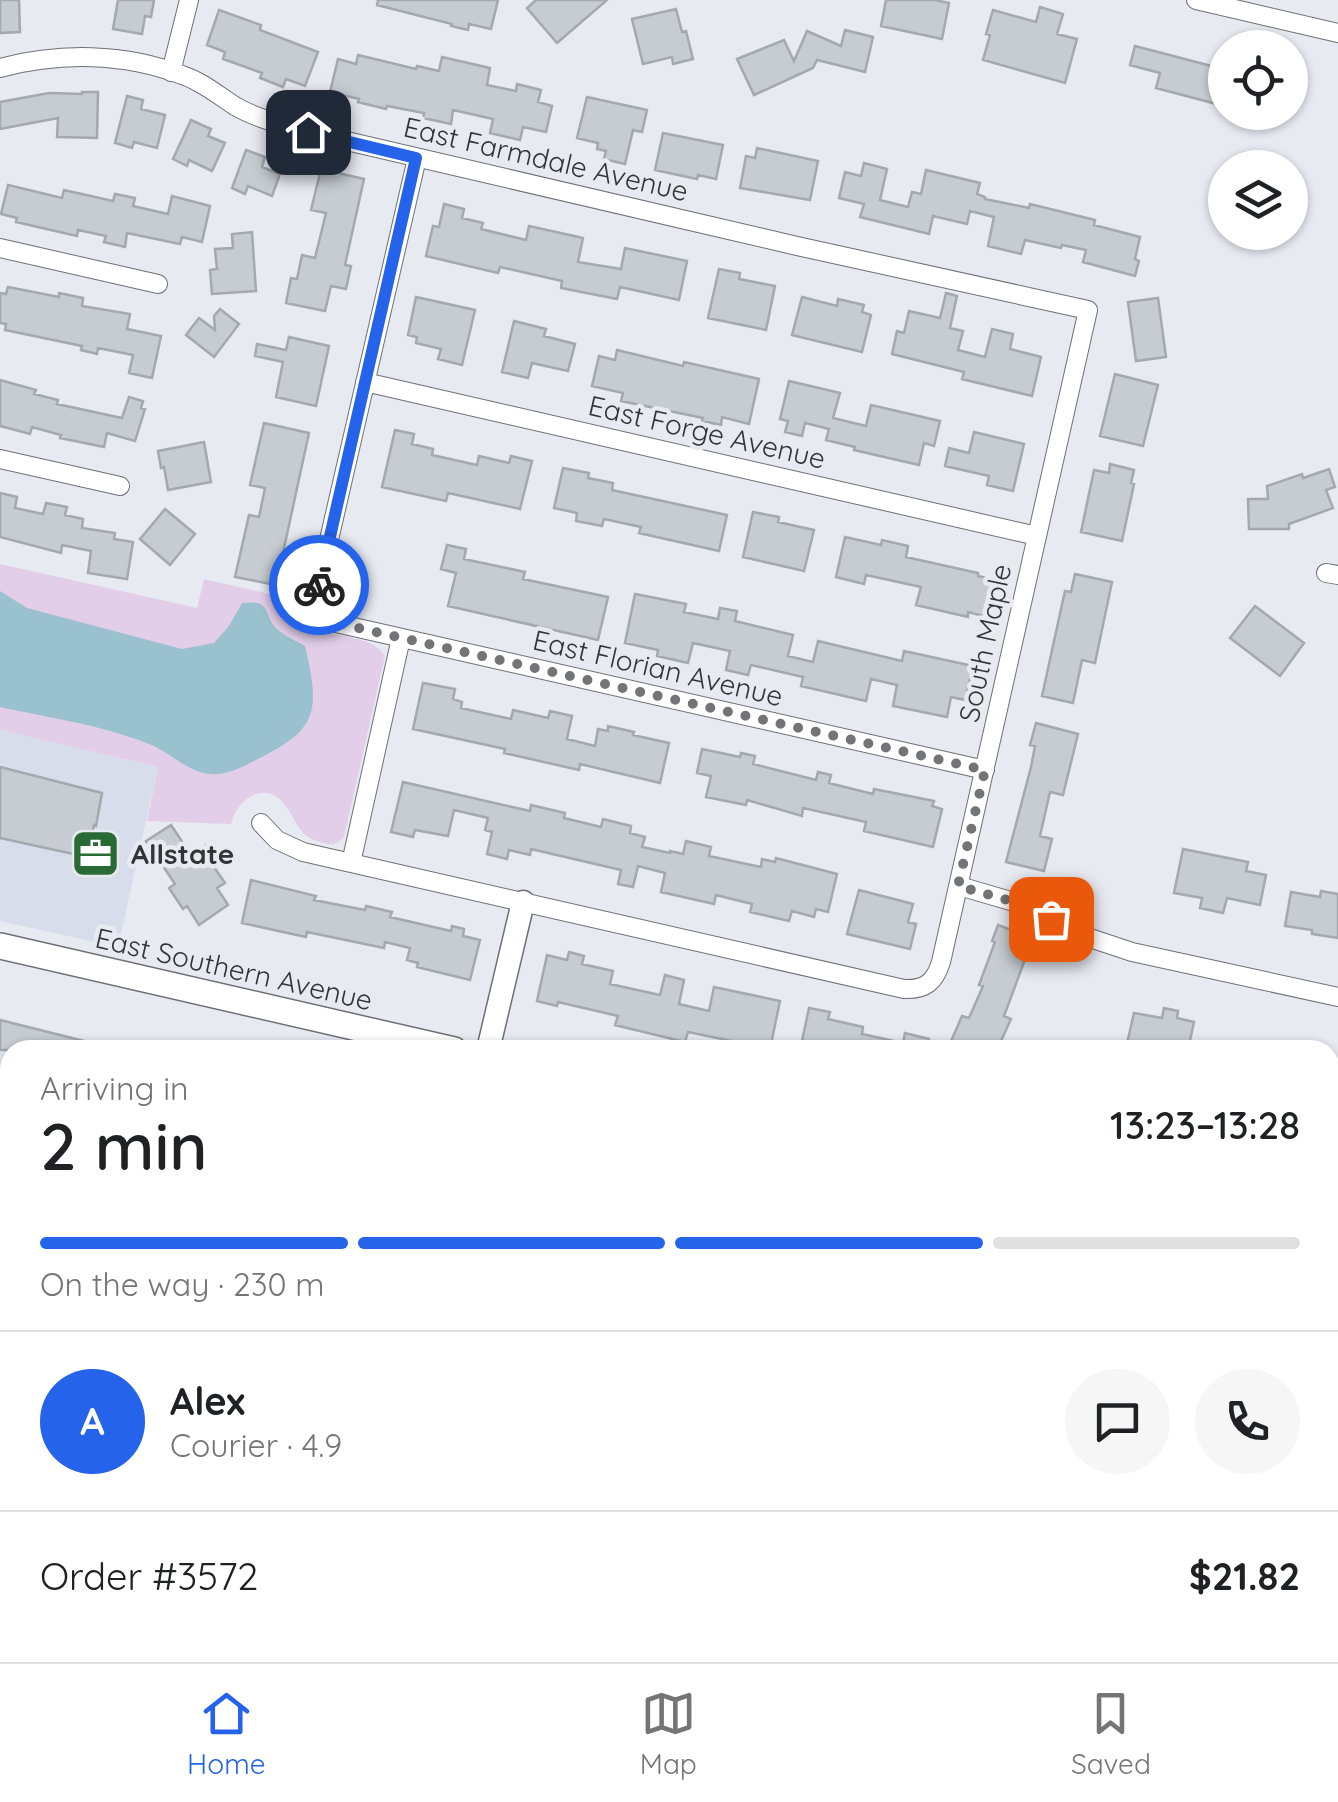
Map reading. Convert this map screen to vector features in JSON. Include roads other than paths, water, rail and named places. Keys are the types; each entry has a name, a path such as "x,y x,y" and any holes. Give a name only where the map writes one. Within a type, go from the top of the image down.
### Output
{"main road":[{"name":"East Southern Avenue","path":"0,946 410,1040"}],"street":[{"path":"171,72 189,0"},
{"path":"1196,0 1338,33"},
{"name":"East Farmdale Avenue","path":"0,68 54,57 126,60 184,75 238,108 271,121 416,158 1088,310"},
{"path":"365,382 416,158"},
{"path":"0,248 158,284"},
{"name":"South Maple","path":"523,902 904,988 930,984 941,962 1088,310"},
{"name":"East Forge Avenue","path":"365,382 1037,536"},
{"name":"East Florian Avenue","path":"365,382 316,596 320,614 336,623 985,770"},
{"path":"0,460 120,486"},
{"path":"351,862 401,638"},
{"path":"261,823 290,847 523,902 490,1040"},
{"path":"958,886 1021,904 1081,935 1132,952 1338,997"}],"water":[{"path":"0,591 27,608 182,649 214,643 242,603 258,603 277,629 305,646 313,688 309,717 291,740 275,750 235,770 210,774 196,771 131,737 0,707"}],"place":[{"name":"Allstate","path":"96,854"}]}
